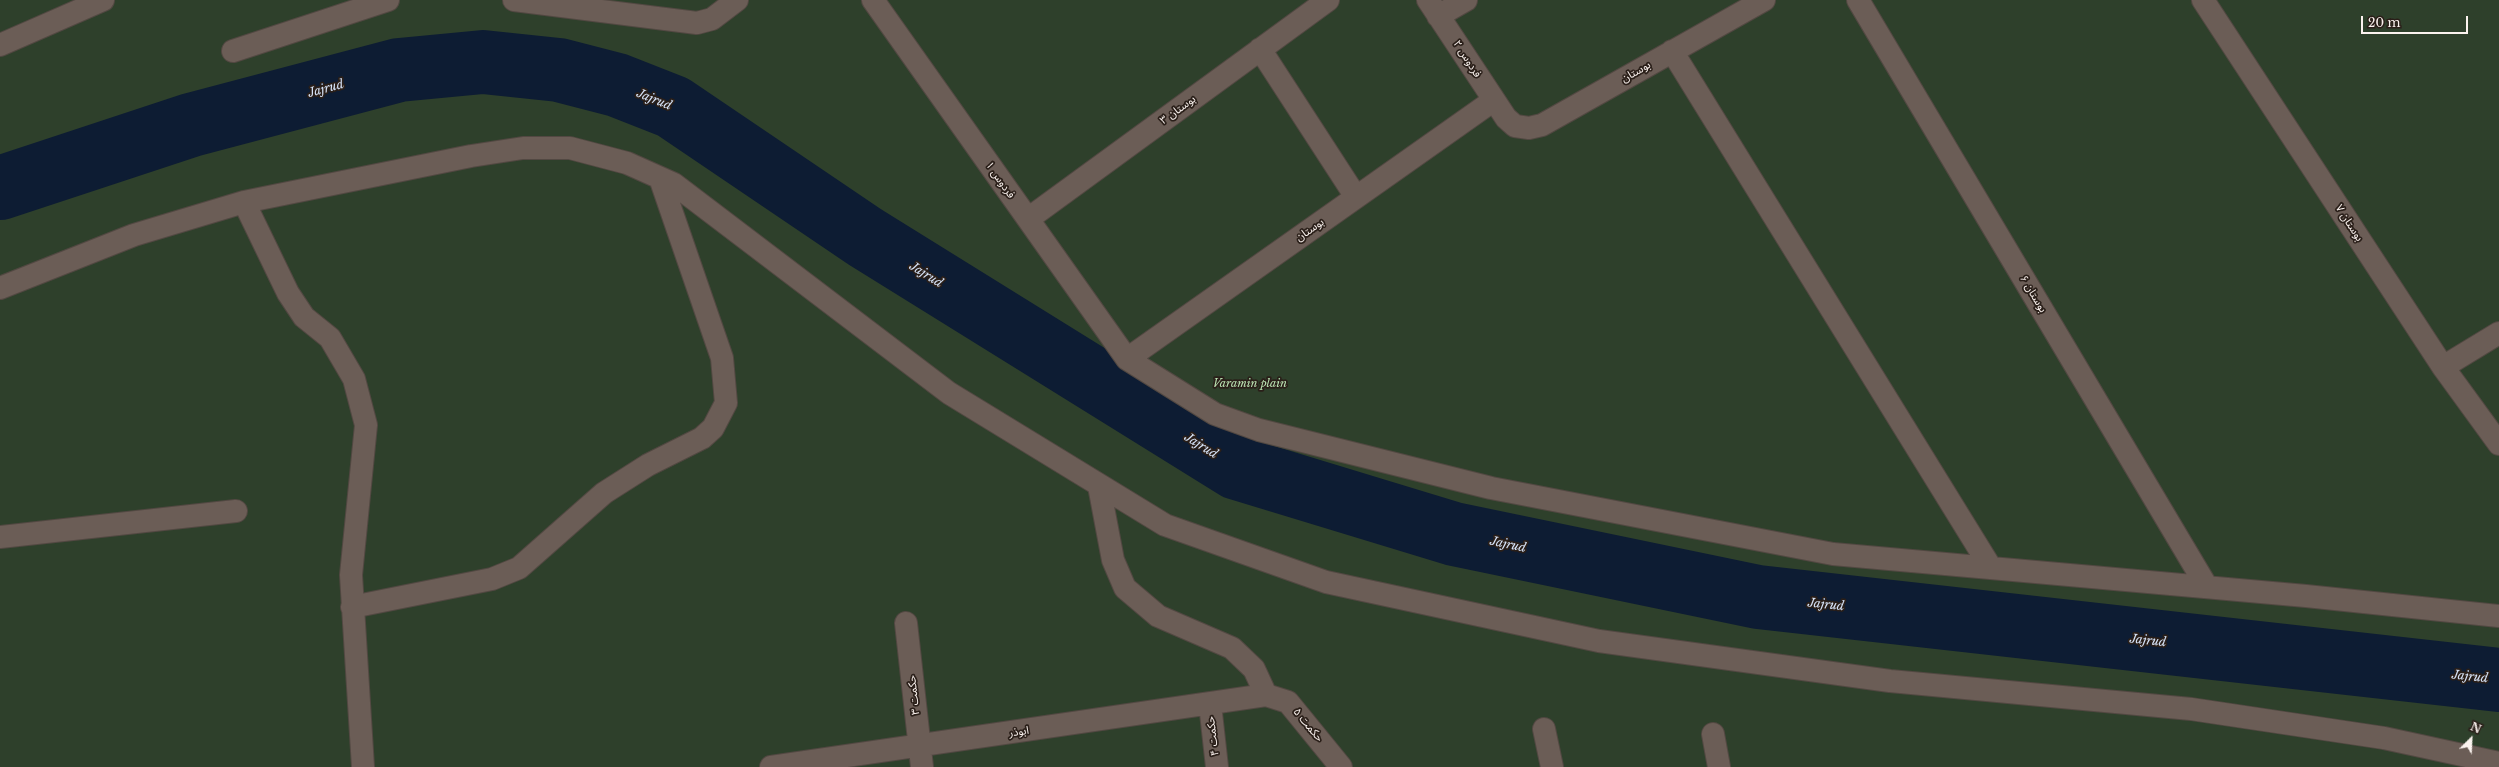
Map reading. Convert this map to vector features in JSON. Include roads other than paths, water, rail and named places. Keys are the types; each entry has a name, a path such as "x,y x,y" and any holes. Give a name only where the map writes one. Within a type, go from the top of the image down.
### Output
{"street":[{"path":"0,45 103,0"},
{"path":"234,51 388,0"},
{"path":"514,0 697,23 712,19 737,0"},
{"name":"فردوس ۱","path":"873,0 1127,359"},
{"name":"بوستان ۳","path":"1028,219 1328,0"},
{"path":"1433,8 1466,0"},
{"name":"بوستان","path":"1506,118 1515,126 1529,128 1542,125 1764,0"},
{"name":"بوستان ۶","path":"1858,0 2207,587"},
{"name":"بوستان ۷","path":"2203,0 2443,367 2499,444"},
{"name":"فردوس ۲","path":"1433,8 1506,118"},
{"path":"1260,49 1356,197"},
{"path":"1672,51 1991,568"},
{"name":"بوستان","path":"1127,359 1494,100"},
{"path":"0,288 134,235 244,202 411,167 523,148 570,148 627,163 674,184 949,393 1165,525 1326,582 1598,641 1890,681 2191,709 2384,738 2499,763"},
{"path":"352,607 492,580 519,568 604,493 648,466 702,438 713,428 726,403 722,358 660,178"},
{"path":"244,202 288,293 304,318 330,338 354,379 366,425 351,575 363,767"},
{"path":"2443,367 2499,333"},
{"path":"1127,359 1215,414 1259,430 1492,488 1833,554 2207,587 2499,616"},
{"path":"1099,486 1113,560 1125,588 1158,616 1232,648 1254,669 1266,695"},
{"path":"0,537 236,510"},
{"name":"حکمت ۳","path":"906,623 920,757"},
{"name":"ابوذر","path":"772,767 920,757 1266,695"},
{"name":"حکمت ۵","path":"1266,695 1288,702 1341,767"},
{"name":"حکمت ۴","path":"1210,704 1217,767"},
{"path":"1544,730 1552,767"},
{"path":"1714,734 1719,767"}],"waterway":[{"name":"Jajrud","path":"0,188 191,125 399,70 483,62 559,70 617,85 673,107 865,237 1237,468 1454,534 1758,597 2499,680"}],"park label":[{"name":"Varamin plain","path":"1250,384"}]}
